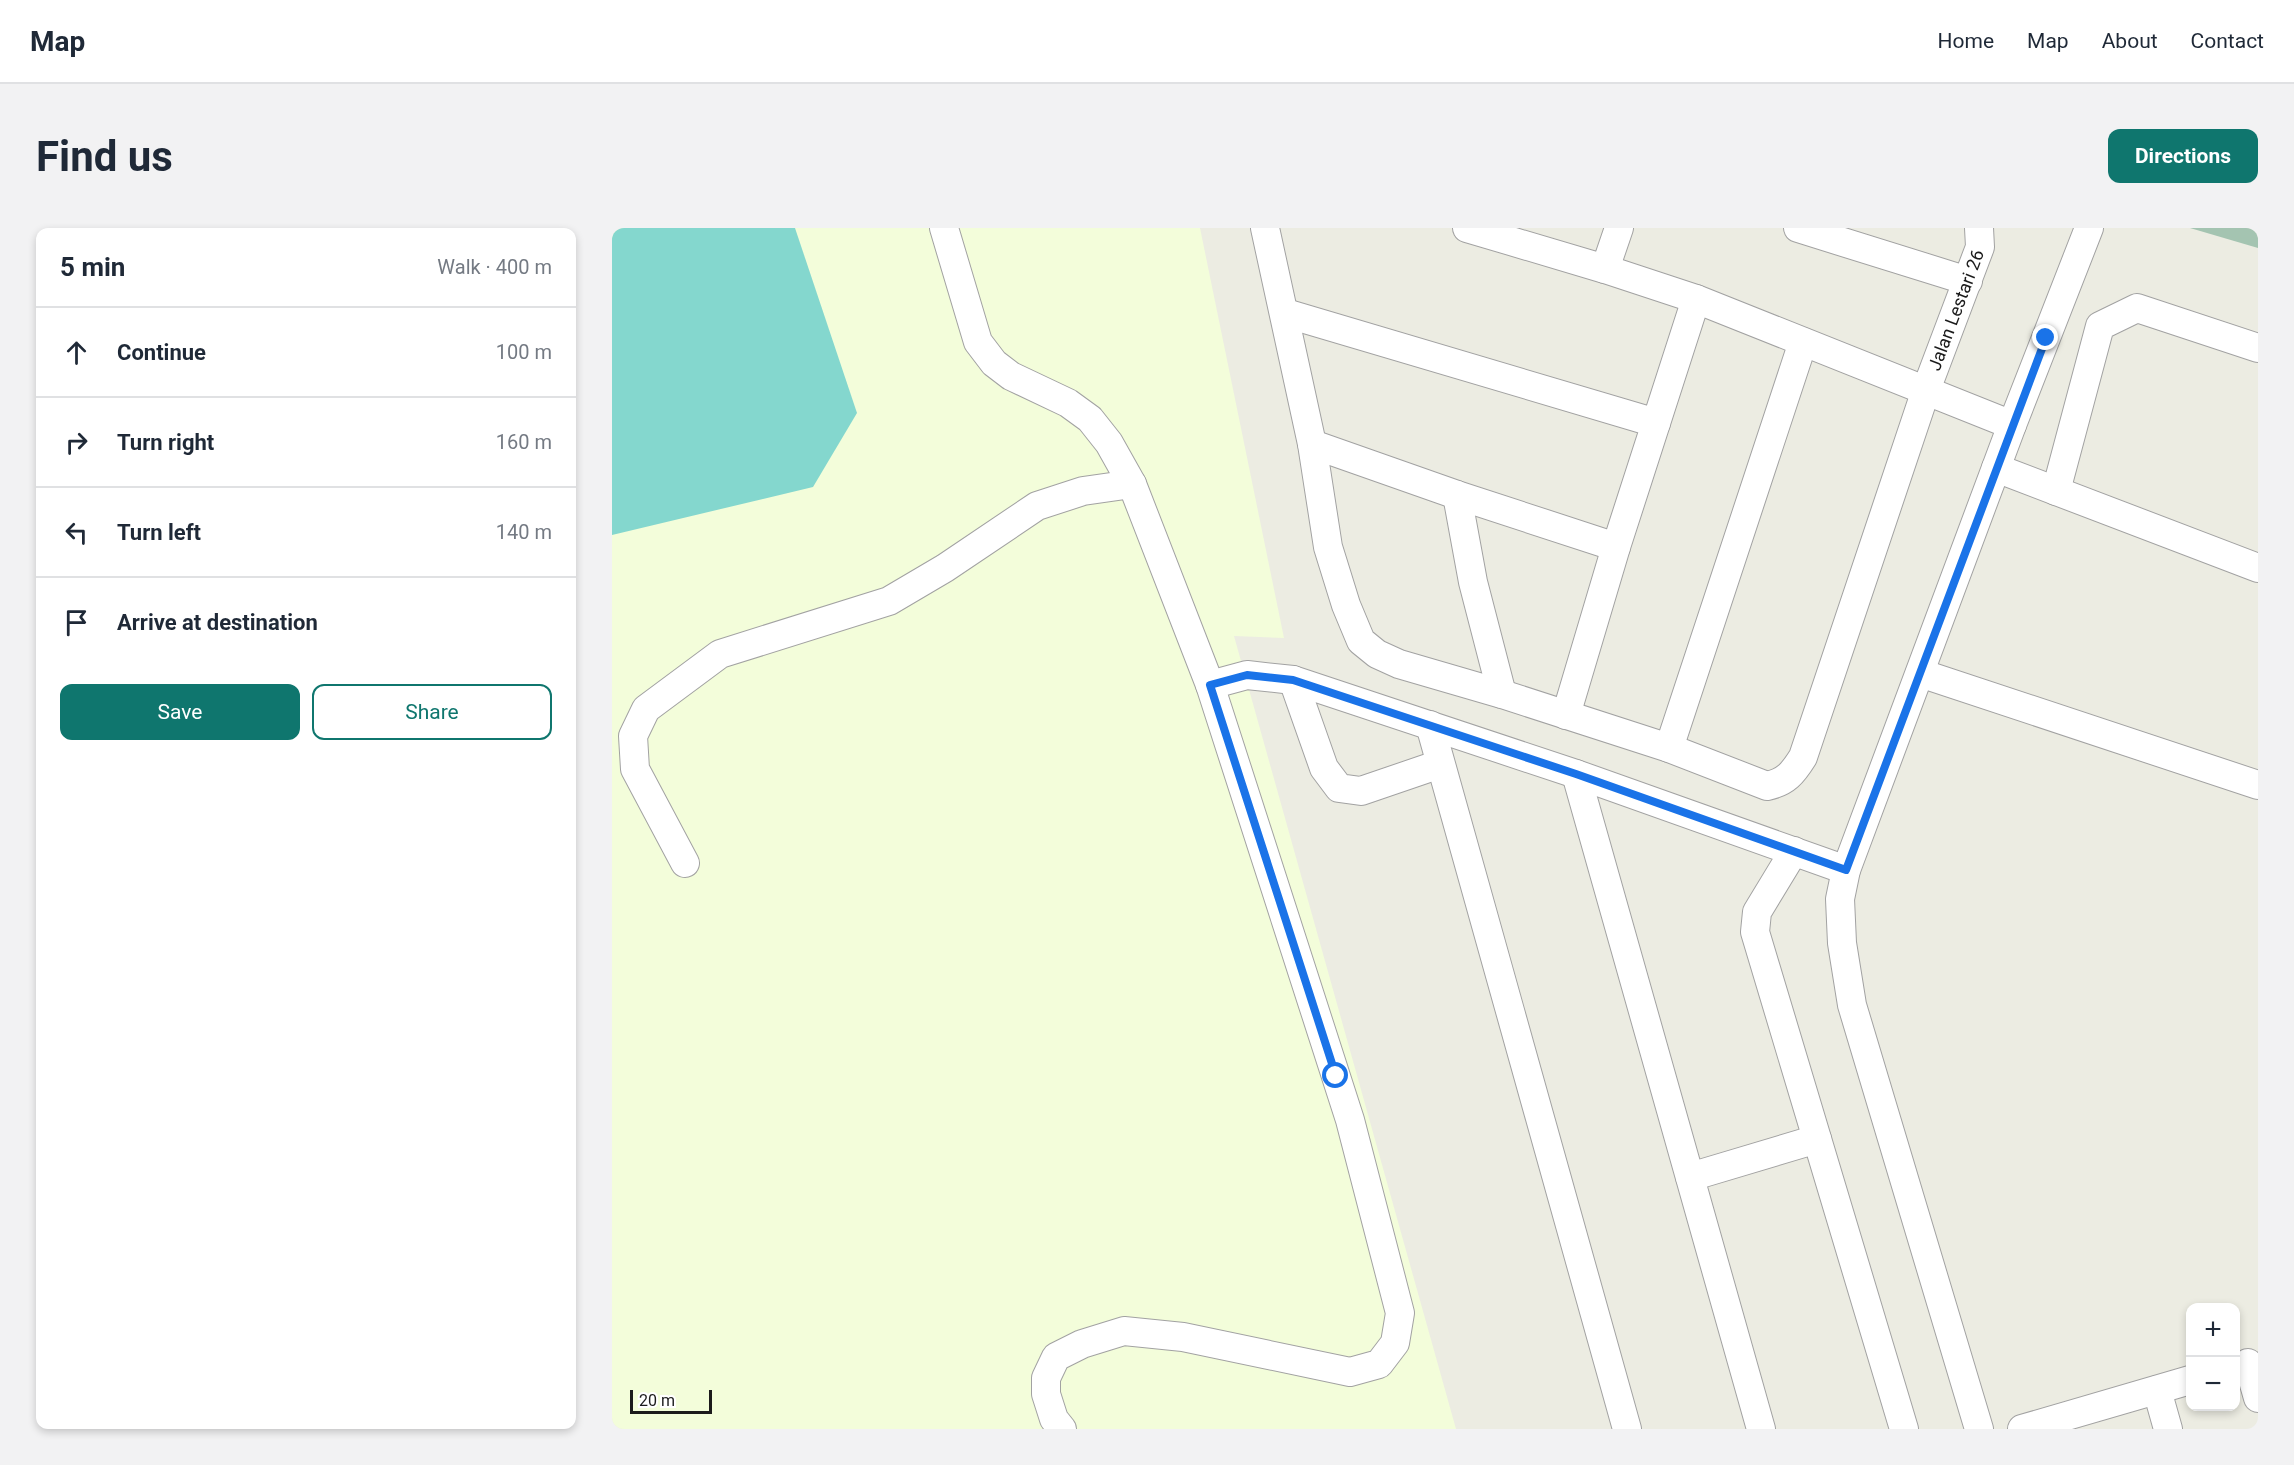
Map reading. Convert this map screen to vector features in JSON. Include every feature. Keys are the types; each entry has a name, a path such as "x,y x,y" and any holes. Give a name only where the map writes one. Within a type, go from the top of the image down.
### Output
{"street":[{"path":"944,228 978,342 994,363 1011,376 1068,403 1090,419 1109,443 1132,484 1210,685 1350,1120 1400,1313 1395,1342 1379,1364 1350,1372 1183,1337 1124,1330 1082,1344 1056,1357 1046,1378 1046,1394 1054,1419 1062,1429"},
{"path":"1265,228 1312,444 1328,547 1346,605 1361,641 1377,654 1399,664 1503,694 1669,748 1803,342"},
{"path":"1467,228 1696,299 2012,425"},
{"path":"1605,269 1619,228"},
{"path":"1798,228 1968,282"},
{"name":"Jalan Lestari 26","path":"1669,748 1767,786 1780,783 1793,774 1803,757 1926,390 1980,247 1979,228"},
{"path":"1979,1429 1852,1005 1842,943 1840,899 1846,870 2012,425 2089,228"},
{"path":"1566,715 1616,547 1696,299"},
{"path":"2056,491 2100,326 2137,308 2258,348"},
{"path":"1285,313 1656,423"},
{"path":"1312,444 1616,547"},
{"path":"1996,468 2258,568"},
{"path":"685,863 635,769 633,736 646,709 720,654 889,601 945,568 1037,506 1083,491 1132,484"},
{"path":"1457,495 1473,582 1503,694"},
{"path":"1920,673 2258,784"},
{"path":"1210,685 1247,675 1293,680 1576,774 1846,870"},
{"path":"1293,680 1324,768 1339,788 1361,791 1440,764"},
{"path":"1430,725 1628,1429"},
{"path":"1576,774 1761,1429"},
{"path":"1794,851 1757,912 1755,932 1904,1429"},
{"path":"1690,1177 1817,1139"},
{"path":"2247,1363 2258,1398"},
{"path":"2022,1429 2051,1425 2186,1381"},
{"path":"2157,1390 2168,1429"}],"shaded area":[{"path":"612,228 1200,228 1284,638 1234,636 1456,1429 612,1429"},
{"path":"612,228 795,228 857,413 813,487 612,535"},
{"path":"2190,228 2258,228 2258,248"}],"route":[{"path":"1336,1076 1210,685 1247,675 1293,680 1576,774 1846,870 2046,338"}]}
